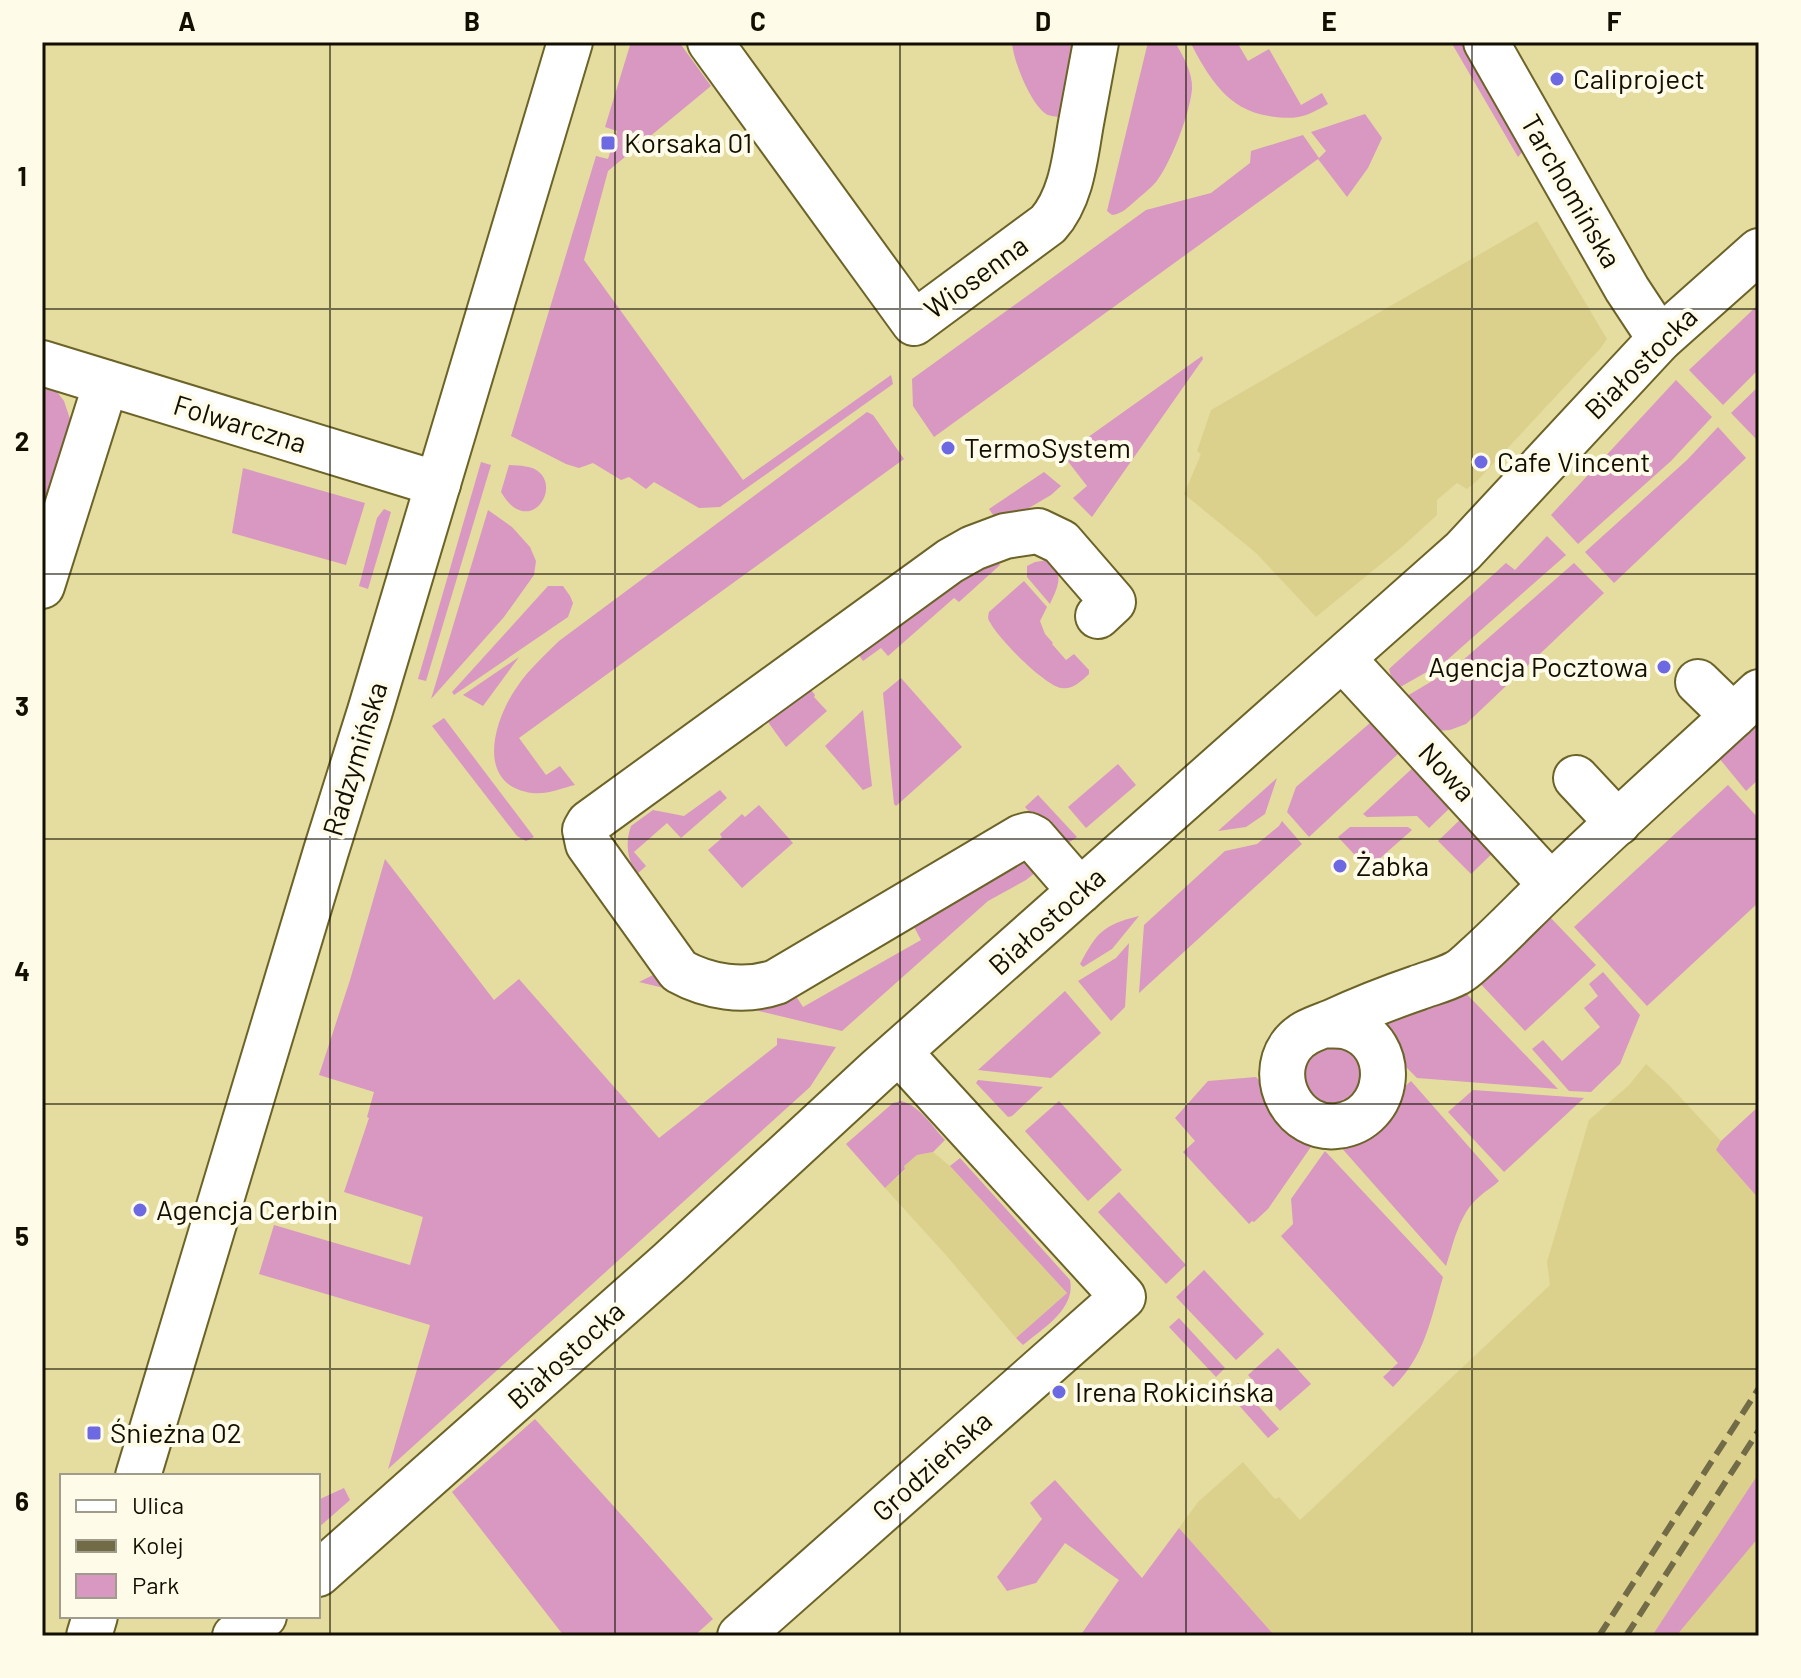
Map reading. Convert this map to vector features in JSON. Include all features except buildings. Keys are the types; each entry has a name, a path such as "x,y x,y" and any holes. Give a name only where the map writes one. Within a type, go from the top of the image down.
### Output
{"street":[{"name":"Radzymińska","path":"139,1474 570,42"},
{"name":"Wiosenna","path":"710,42 914,323 1048,224 1057,214 1073,166 1096,42"},
{"name":"Tarchomińska","path":"1486,42 1627,289 1660,339"},
{"name":"Białostocka","path":"320,1572 1463,551 1660,339 1759,251"},
{"name":"Folwarczna","path":"42,363 438,484"},
{"path":"42,586 106,383"},
{"path":"1080,891 1028,835 776,982 750,988 721,985 694,979 679,971 588,844 585,830 589,823 950,561 987,542 1038,531 1061,542 1113,602 1098,616"},
{"name":"Nowa","path":"1343,659 1551,885"},
{"path":"1324,1025 1459,972 1746,704 1698,682"},
{"path":"1576,778 1618,823"},
{"name":"Grodzieńska","path":"750,1633 1123,1297 899,1052"},
{"path":"235,1636 261,1618"}],"shaded area":[{"path":"1537,221 1607,339 1478,480 1467,489 1457,483 1437,500 1437,515 1316,617 1256,553 1184,494 1201,454 1197,451 1211,410"},
{"path":"1646,1064 1721,1141 1716,1150 1759,1199 1759,1636 1275,1636 1179,1528 1198,1502 1243,1462 1275,1499 1279,1497 1300,1520 1550,1285 1547,1262 1589,1120 1629,1085"},
{"path":"933,1152 950,1166 1067,1293 1016,1338 885,1188 917,1155"}],"green space":[{"path":"631,42 679,42 711,86 608,171 584,260 743,480 891,375 893,384 720,507 699,508 654,482 646,489 629,477 621,480 593,463 579,468 566,464 511,436 596,156 608,159 617,131 605,127"},
{"path":"1012,42 1073,42 1058,117 1046,114 1034,101 1019,70"},
{"path":"1148,42 1175,42 1191,77 1188,111 1162,174 1128,207 1112,215 1107,211"},
{"path":"1190,42 1237,42 1248,61 1269,49 1301,105 1322,93 1328,104 1293,118 1269,116 1241,107 1220,90"},
{"path":"1451,42 1466,42 1523,151 1518,157"},
{"path":"1365,114 1382,138 1368,168 1347,197 1318,159 934,437 913,406 912,379 1146,210 1211,193 1250,163 1251,151 1303,135 1319,158 1326,151 1311,132"},
{"path":"1759,304 1759,369 1723,405 1689,370"},
{"path":"1202,356 1203,359 1092,517 1073,498 1087,486 1063,455"},
{"path":"1676,380 1712,417 1671,461 1578,544 1551,515"},
{"path":"1759,386 1759,442 1731,413"},
{"path":"42,387 57,392 64,401 70,419 42,514"},
{"path":"867,412 873,415 904,459 519,738 546,775 560,766 575,785 532,793 514,787 502,778 494,749 501,716 517,687 542,657 559,641"},
{"path":"1718,427 1746,458 1614,583 1585,552 1687,460"},
{"path":"481,462 491,465 426,681 418,679"},
{"path":"509,465 537,470 545,481 543,499 530,511 521,511 511,505 501,492"},
{"path":"243,468 365,503 346,565 232,533"},
{"path":"1044,472 1061,486 1000,525 989,509"},
{"path":"384,509 391,512 368,589 359,586 377,518"},
{"path":"488,510 512,527 530,547 536,561 534,575 504,617 431,699"},
{"path":"1547,536 1566,555 1446,661 1395,690 1389,669 1506,563 1515,570"},
{"path":"992,555 1000,565 959,602 954,598 888,656 881,648 863,661 855,650"},
{"path":"1048,560 1058,576 1050,604 1027,577 1027,566"},
{"path":"1574,563 1604,593 1466,724 1437,731 1402,699 1454,668"},
{"path":"1024,581 1047,607 1040,621 1052,644 1066,660 1074,654 1089,670 1089,674 1073,686 1061,688 1044,679 1012,650 989,620 989,612"},
{"path":"548,586 563,586 570,596 573,603 568,617 454,695 452,692"},
{"path":"519,657 483,706 463,695"},
{"path":"901,678 962,747 896,806 883,693"},
{"path":"808,686 827,711 786,747 768,718"},
{"path":"863,710 872,786 863,790 825,746"},
{"path":"444,718 534,837 526,841 517,836 432,726"},
{"path":"1759,719 1759,779 1746,791 1719,758"},
{"path":"1370,723 1375,724 1399,753 1309,837 1287,812 1296,787"},
{"path":"1418,763 1453,805 1429,828 1417,816 1367,817 1363,814"},
{"path":"1118,764 1136,785 1086,828 1068,807"},
{"path":"1277,778 1265,814 1246,827 1218,831"},
{"path":"1728,785 1759,819 1759,902 1647,1006 1574,927"},
{"path":"720,790 727,798 681,838 667,823 634,852 646,866 637,874 628,851 631,826 653,810 684,816"},
{"path":"1038,795 1077,837 1061,848 1025,807"},
{"path":"759,805 793,843 742,888 708,850 742,814 745,817"},
{"path":"1467,813 1500,846 1471,874 1438,841"},
{"path":"1282,821 1302,844 1139,993 1144,925 1225,851 1257,844"},
{"path":"1350,827 1408,827 1412,830 1368,869 1338,837"},
{"path":"1018,856 1040,869 988,901 842,1031 639,982 661,971 794,993 803,1007 921,940 913,925"},
{"path":"385,859 494,1000 519,979 659,1138 777,1045 777,1038 836,1047 810,1087 388,1469 430,1325 259,1274 274,1225 410,1265 423,1217 344,1192 369,1118 374,1092 319,1075"},
{"path":"1547,914 1596,965 1525,1031 1477,980"},
{"path":"1139,916 1112,949 1083,967 1080,964 1102,931"},
{"path":"1129,943 1125,1007 1111,1021 1078,981 1116,958"},
{"path":"1603,972 1640,1015 1620,1064 1591,1092 1569,1091 1532,1049 1543,1040 1562,1061 1600,1027 1584,1008 1598,996 1589,984"},
{"path":"1460,987 1558,1089 1417,1078 1403,1064 1378,1018"},
{"path":"1065,991 1101,1033 1051,1078 978,1070"},
{"path":"1310,1046 1362,1048 1367,1100 1316,1112 1297,1064"},
{"path":"1256,1077 1315,1141 1268,1209 1249,1224 1183,1152 1195,1141 1175,1118 1208,1081"},
{"path":"978,1080 1043,1087 1008,1117 976,1083"},
{"path":"1411,1081 1499,1181 1479,1197 1467,1212 1446,1266 1339,1145"},
{"path":"1473,1090 1584,1098 1504,1172 1448,1112"},
{"path":"901,1101 920,1112 945,1140 933,1152 917,1155 885,1188 846,1144 893,1103"},
{"path":"1059,1101 1122,1170 1088,1201 1025,1131"},
{"path":"1759,1106 1759,1199 1716,1150 1721,1141"},
{"path":"1325,1151 1443,1277 1420,1349 1393,1387 1383,1377 1398,1363 1281,1236 1293,1224 1291,1199"},
{"path":"960,1158 1070,1280 1068,1300 1063,1309 1023,1345 1016,1338 1067,1293 950,1166"},
{"path":"1119,1192 1186,1265 1166,1284 1098,1212"},
{"path":"1204,1270 1264,1334 1236,1360 1176,1297"},
{"path":"1179,1318 1225,1368 1216,1377 1169,1327"},
{"path":"1278,1348 1311,1384 1280,1411 1248,1375"},
{"path":"1238,1383 1279,1429 1268,1438 1228,1393"},
{"path":"535,1419 713,1619 694,1636 564,1636 452,1492"},
{"path":"1759,1473 1759,1537 1676,1636 1652,1636"},
{"path":"1055,1480 1142,1578 1179,1528 1275,1636 1080,1636 1119,1580 1065,1543 1036,1583 1007,1591 997,1577 1042,1519 1030,1503"},
{"path":"344,1488 350,1500 320,1526 320,1499"}],"railway":[{"path":"1599,1636 1759,1388"},
{"path":"1626,1636 1759,1430"}],"place":[{"name":"Caliproject","path":"1557,79"},
{"name":"Korsaka 01","path":"608,143"},
{"name":"TermoSystem","path":"948,448"},
{"name":"Cafe Vincent","path":"1481,462"},
{"name":"Agencja Pocztowa","path":"1664,667"},
{"name":"Żabka","path":"1340,866"},
{"name":"Agencja Cerbin","path":"140,1210"},
{"name":"Irena Rokicińska","path":"1059,1392"},
{"name":"Śnieżna 02","path":"94,1433"}]}
